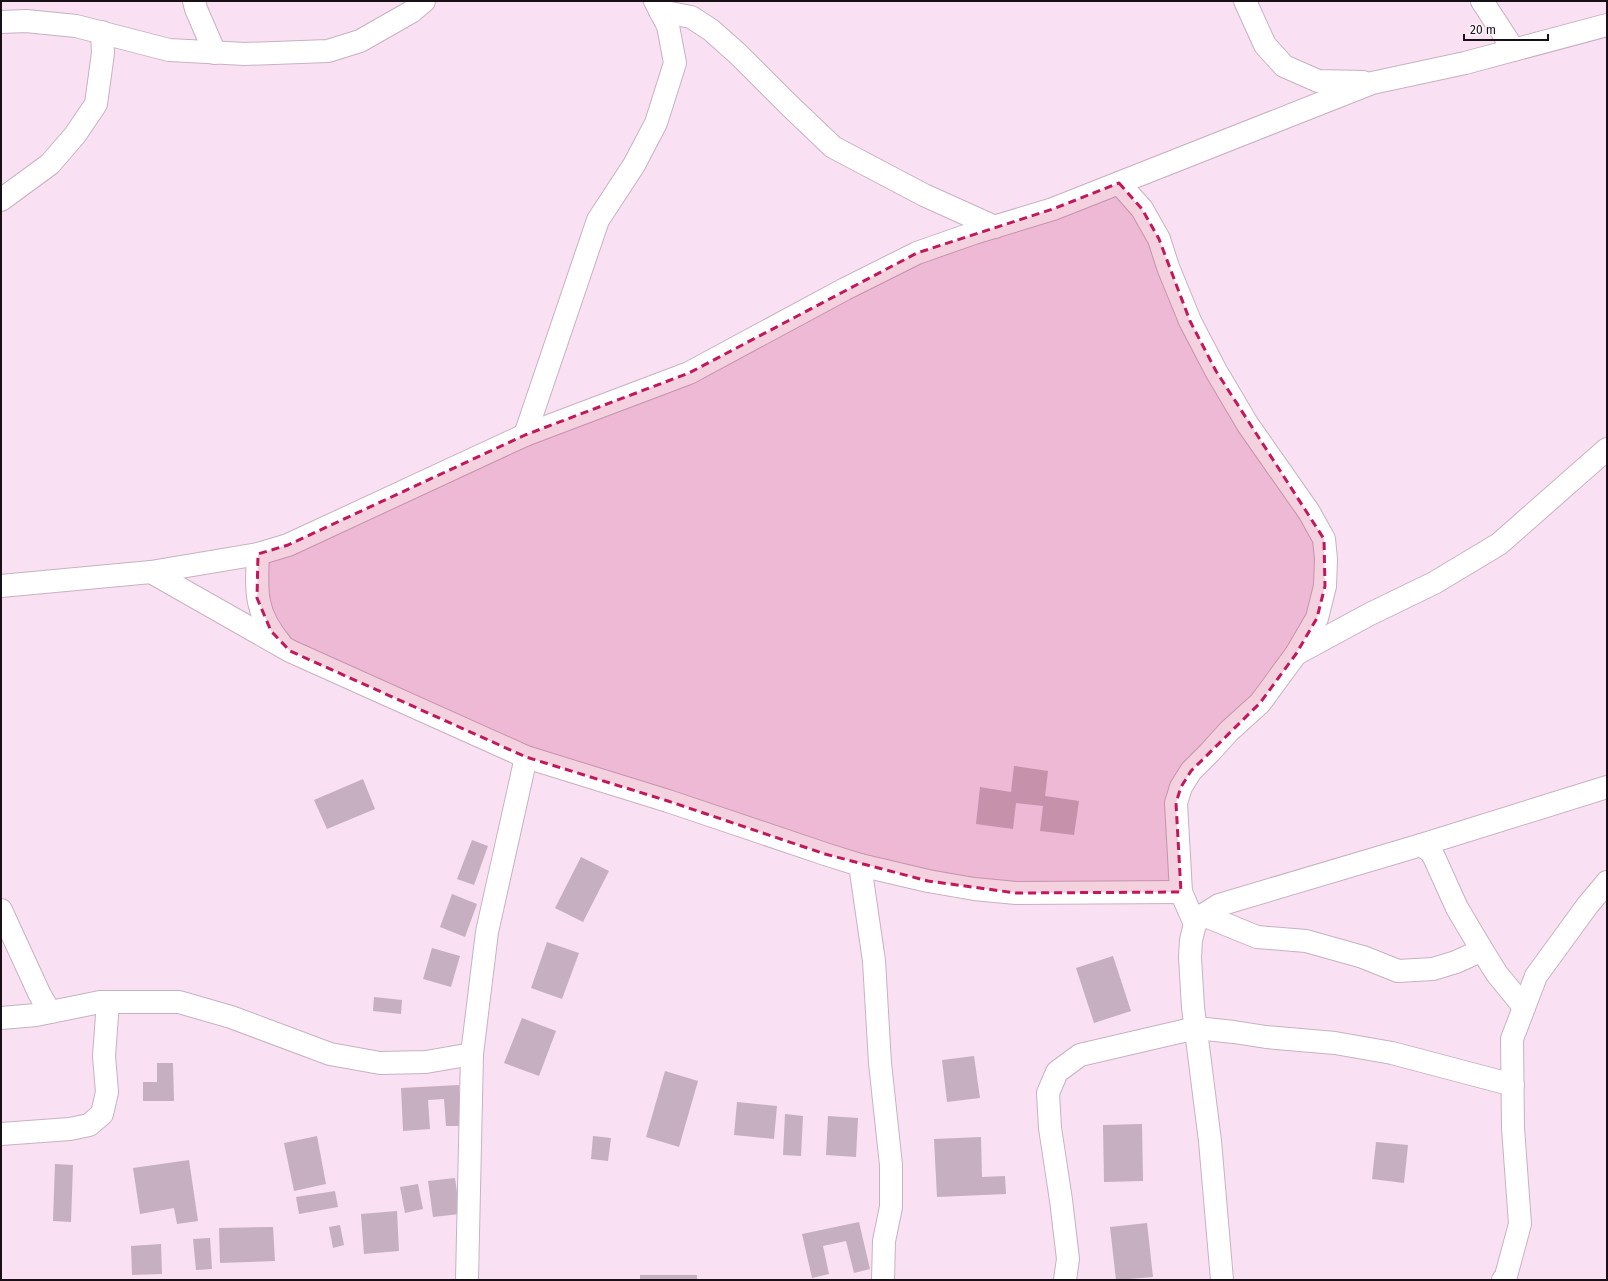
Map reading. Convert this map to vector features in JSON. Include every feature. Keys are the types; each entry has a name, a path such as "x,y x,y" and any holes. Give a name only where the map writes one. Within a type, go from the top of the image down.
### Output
{"street":[{"path":"194,1 196,10 215,53"},
{"path":"1,22 26,21 76,26 169,50 245,54 328,51 360,41 411,12 424,1"},
{"path":"1245,1 1264,45 1284,66 1318,81 1372,82"},
{"path":"1482,1 1514,50"},
{"path":"525,436 598,220 634,165 656,123 671,78 675,63 668,26 667,7 691,17 711,30 738,54 833,147 924,195 995,227"},
{"path":"1,586 152,572 258,554 288,545 525,436 689,373 845,289 917,253 1053,209 1372,82 1465,63 1607,25"},
{"path":"1,200 50,164 75,135 96,104 103,53 102,32"},
{"path":"1119,183 1142,209 1159,239 1168,267 1190,321 1216,371 1248,425 1308,512 1324,539 1326,559 1325,586 1317,618 1296,654 1260,703 1229,731 1191,771 1181,787 1176,803 1181,892 1199,920 1257,938 1306,941 1363,957 1398,971 1433,969 1456,962 1482,950"},
{"path":"1296,654 1370,614 1434,582 1499,544 1607,449"},
{"path":"258,554 258,598 271,631 285,648"},
{"path":"152,572 285,648 526,758 668,801 860,865 928,881 974,889 1016,893 1181,892"},
{"path":"467,1280 472,1054 487,932 526,758"},
{"path":"1222,1280 1210,1141 1193,1007 1190,957 1191,940 1199,920 1219,905 1422,845 1607,787"},
{"path":"1422,845 1430,851 1434,857 1457,908 1497,974 1524,1008"},
{"path":"860,865 874,961 880,1063 891,1166 891,1208 884,1241 883,1280"},
{"path":"1503,1280 1506,1276 1520,1224 1513,1128 1512,1039 1536,976 1587,906 1607,882"},
{"path":"1,910 40,995 50,1012"},
{"path":"1,1018 36,1015 100,1002 179,1002 231,1017 330,1054 380,1063 426,1062 472,1054"},
{"path":"1,1134 89,1125 102,1114 106,1092 104,1056 108,1002"},
{"path":"1065,1280 1068,1259 1062,1200 1050,1128 1048,1093 1057,1072 1080,1055 1196,1028 1266,1037 1335,1043 1392,1053 1513,1085"}],"highlighted area":[{"path":"1119,183 1142,209 1159,239 1190,321 1216,371 1324,539 1325,586 1317,618 1296,654 1260,703 1191,771 1181,787 1176,803 1181,892 1016,893 928,881 825,854 668,801 526,757 290,651 271,631 257,598 258,554 288,545 525,435 689,373 917,253 1053,209"}],"building":[{"path":"1014,766 1048,771 1045,796 1079,801 1074,835 1040,831 1043,806 1016,803 1013,829 976,824 980,787 1011,792"},
{"path":"363,779 375,809 327,829 314,800"},
{"path":"472,840 488,846 474,885 457,879"},
{"path":"581,857 609,871 583,922 555,908"},
{"path":"452,894 477,904 465,937 440,927"},
{"path":"547,942 579,953 562,999 531,988"},
{"path":"432,948 460,956 451,987 423,979"},
{"path":"1113,956 1131,1011 1094,1023 1076,968"},
{"path":"374,997 402,1000 401,1014 373,1011"},
{"path":"522,1018 556,1031 539,1076 504,1063"},
{"path":"974,1056 980,1098 947,1102 942,1060"},
{"path":"157,1063 173,1063 174,1101 143,1101 143,1082 157,1082"},
{"path":"665,1071 698,1081 679,1147 646,1137"},
{"path":"459,1085 461,1126 446,1126 444,1099 428,1100 430,1129 403,1131 401,1088"},
{"path":"737,1102 777,1106 774,1139 734,1135"},
{"path":"785,1114 803,1116 801,1156 783,1155"},
{"path":"828,1116 858,1118 856,1157 826,1155"},
{"path":"1142,1124 1143,1181 1104,1182 1103,1125"},
{"path":"317,1136 326,1184 294,1191 284,1143"},
{"path":"593,1136 611,1138 608,1161 591,1159"},
{"path":"981,1137 982,1177 1005,1176 1006,1194 937,1197 934,1139"},
{"path":"1376,1142 1408,1145 1404,1183 1372,1179"},
{"path":"189,1160 198,1221 177,1224 174,1208 140,1214 133,1168"},
{"path":"55,1164 73,1165 71,1222 53,1221"},
{"path":"455,1178 460,1214 433,1217 428,1181"},
{"path":"418,1184 423,1209 405,1213 400,1187"},
{"path":"335,1191 338,1207 299,1214 296,1197"},
{"path":"397,1211 399,1251 364,1254 361,1214"},
{"path":"859,1222 870,1269 854,1273 846,1241 823,1246 829,1274 812,1278 802,1234"},
{"path":"1147,1223 1153,1277 1116,1280 1110,1227"},
{"path":"340,1225 344,1245 333,1248 329,1227"},
{"path":"273,1227 275,1261 220,1263 219,1228"},
{"path":"210,1238 212,1269 196,1270 193,1239"},
{"path":"161,1244 162,1274 132,1275 131,1246"},
{"path":"640,1275 697,1275 697,1280 640,1280"}]}
